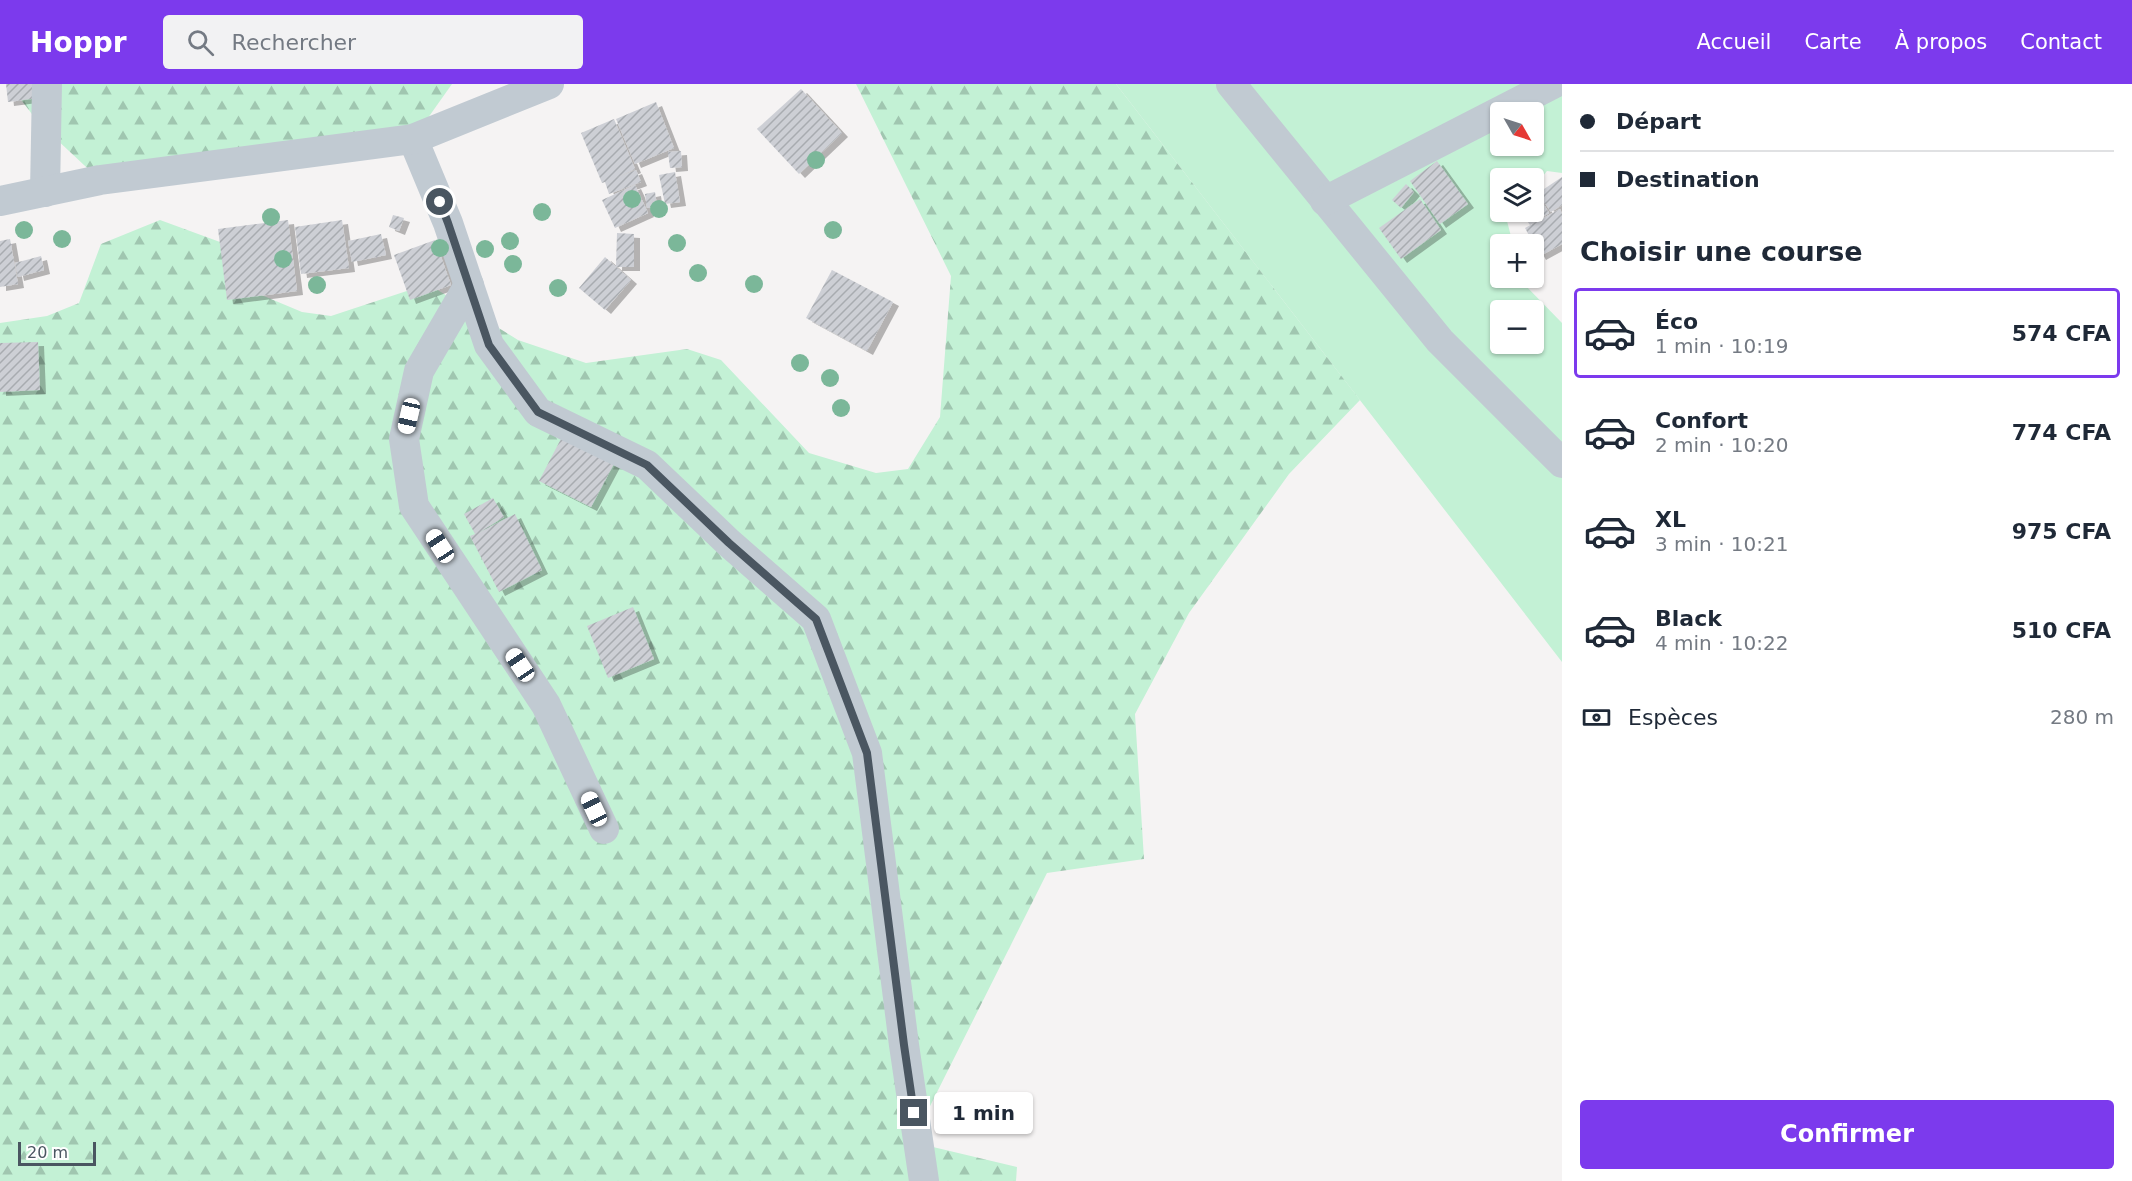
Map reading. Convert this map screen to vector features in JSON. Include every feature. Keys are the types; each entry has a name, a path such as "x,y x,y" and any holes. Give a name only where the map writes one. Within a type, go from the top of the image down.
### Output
{"street":[{"path":"45,192 47,84"},
{"path":"0,201 100,180 413,139 549,84"},
{"path":"1231,84 1440,341 1562,463"},
{"path":"1325,201 1553,84"},
{"path":"413,139 448,223 489,345 538,412 647,465 729,543 816,619 867,753 904,1045 924,1181"},
{"path":"469,285 419,371 404,439 414,506 546,705 604,829"}],"green space":[{"path":"9,84 452,84 413,139 100,180 38,122"},
{"path":"856,84 1116,84 1360,400 1289,474 1189,613 1135,714 1144,859 1047,873 912,1142 1017,1167 1016,1181 0,1181 0,323 47,316 79,303 101,244 160,220 220,242 259,294 302,312 331,316 428,284 518,340 586,363 687,349 721,360 809,453 876,473 908,469 940,417 951,276"},
{"path":"1116,84 1562,84 1562,173 1547,171 1544,175 1544,168 1490,168 1490,222 1507,222 1510,234 1490,234 1490,288 1528,288 1540,300 1490,300 1490,354 1544,354 1544,305 1562,323 1562,662"}],"building":[{"path":"6,84 37,84 39,98 8,102"},
{"path":"801,89 842,133 799,174 757,129"},
{"path":"656,102 674,148 635,164 616,119"},
{"path":"614,119 635,169 616,178 636,170 641,182 609,194 581,133"},
{"path":"681,151 682,167 670,168 668,152"},
{"path":"1437,161 1468,204 1440,224 1410,181"},
{"path":"675,172 680,202 665,204 659,175"},
{"path":"1562,177 1562,205 1551,212 1544,202 1544,189"},
{"path":"1406,184 1414,192 1401,208 1392,200"},
{"path":"635,185 648,213 615,228 602,200"},
{"path":"655,192 657,206 647,208 645,194"},
{"path":"1420,199 1441,230 1401,259 1379,228"},
{"path":"1544,205 1549,213 1544,216"},
{"path":"1560,209 1562,214 1562,244 1544,254 1544,234 1528,234 1525,228 1536,222 1544,222 1544,218"},
{"path":"393,215 404,218 399,231 389,227"},
{"path":"288,220 297,291 227,300 218,229"},
{"path":"342,220 349,268 301,274 295,227"},
{"path":"617,233 634,234 634,267 616,267"},
{"path":"381,234 386,255 352,262 348,241"},
{"path":"10,239 18,284 0,287 0,241"},
{"path":"435,240 451,285 410,300 394,255"},
{"path":"41,256 44,270 18,277 15,263"},
{"path":"605,257 631,280 605,310 579,288"},
{"path":"832,270 893,302 867,351 806,318"},
{"path":"38,342 40,390 0,392 0,343"},
{"path":"564,433 616,460 591,507 539,481"},
{"path":"493,498 504,517 480,532 515,514 542,570 499,592 470,536 475,534 464,514"},
{"path":"633,607 654,659 608,678 587,626"}],"route":[{"path":"440,202 489,345 538,412 647,465 729,543 816,619 867,753 914,1113"}]}
